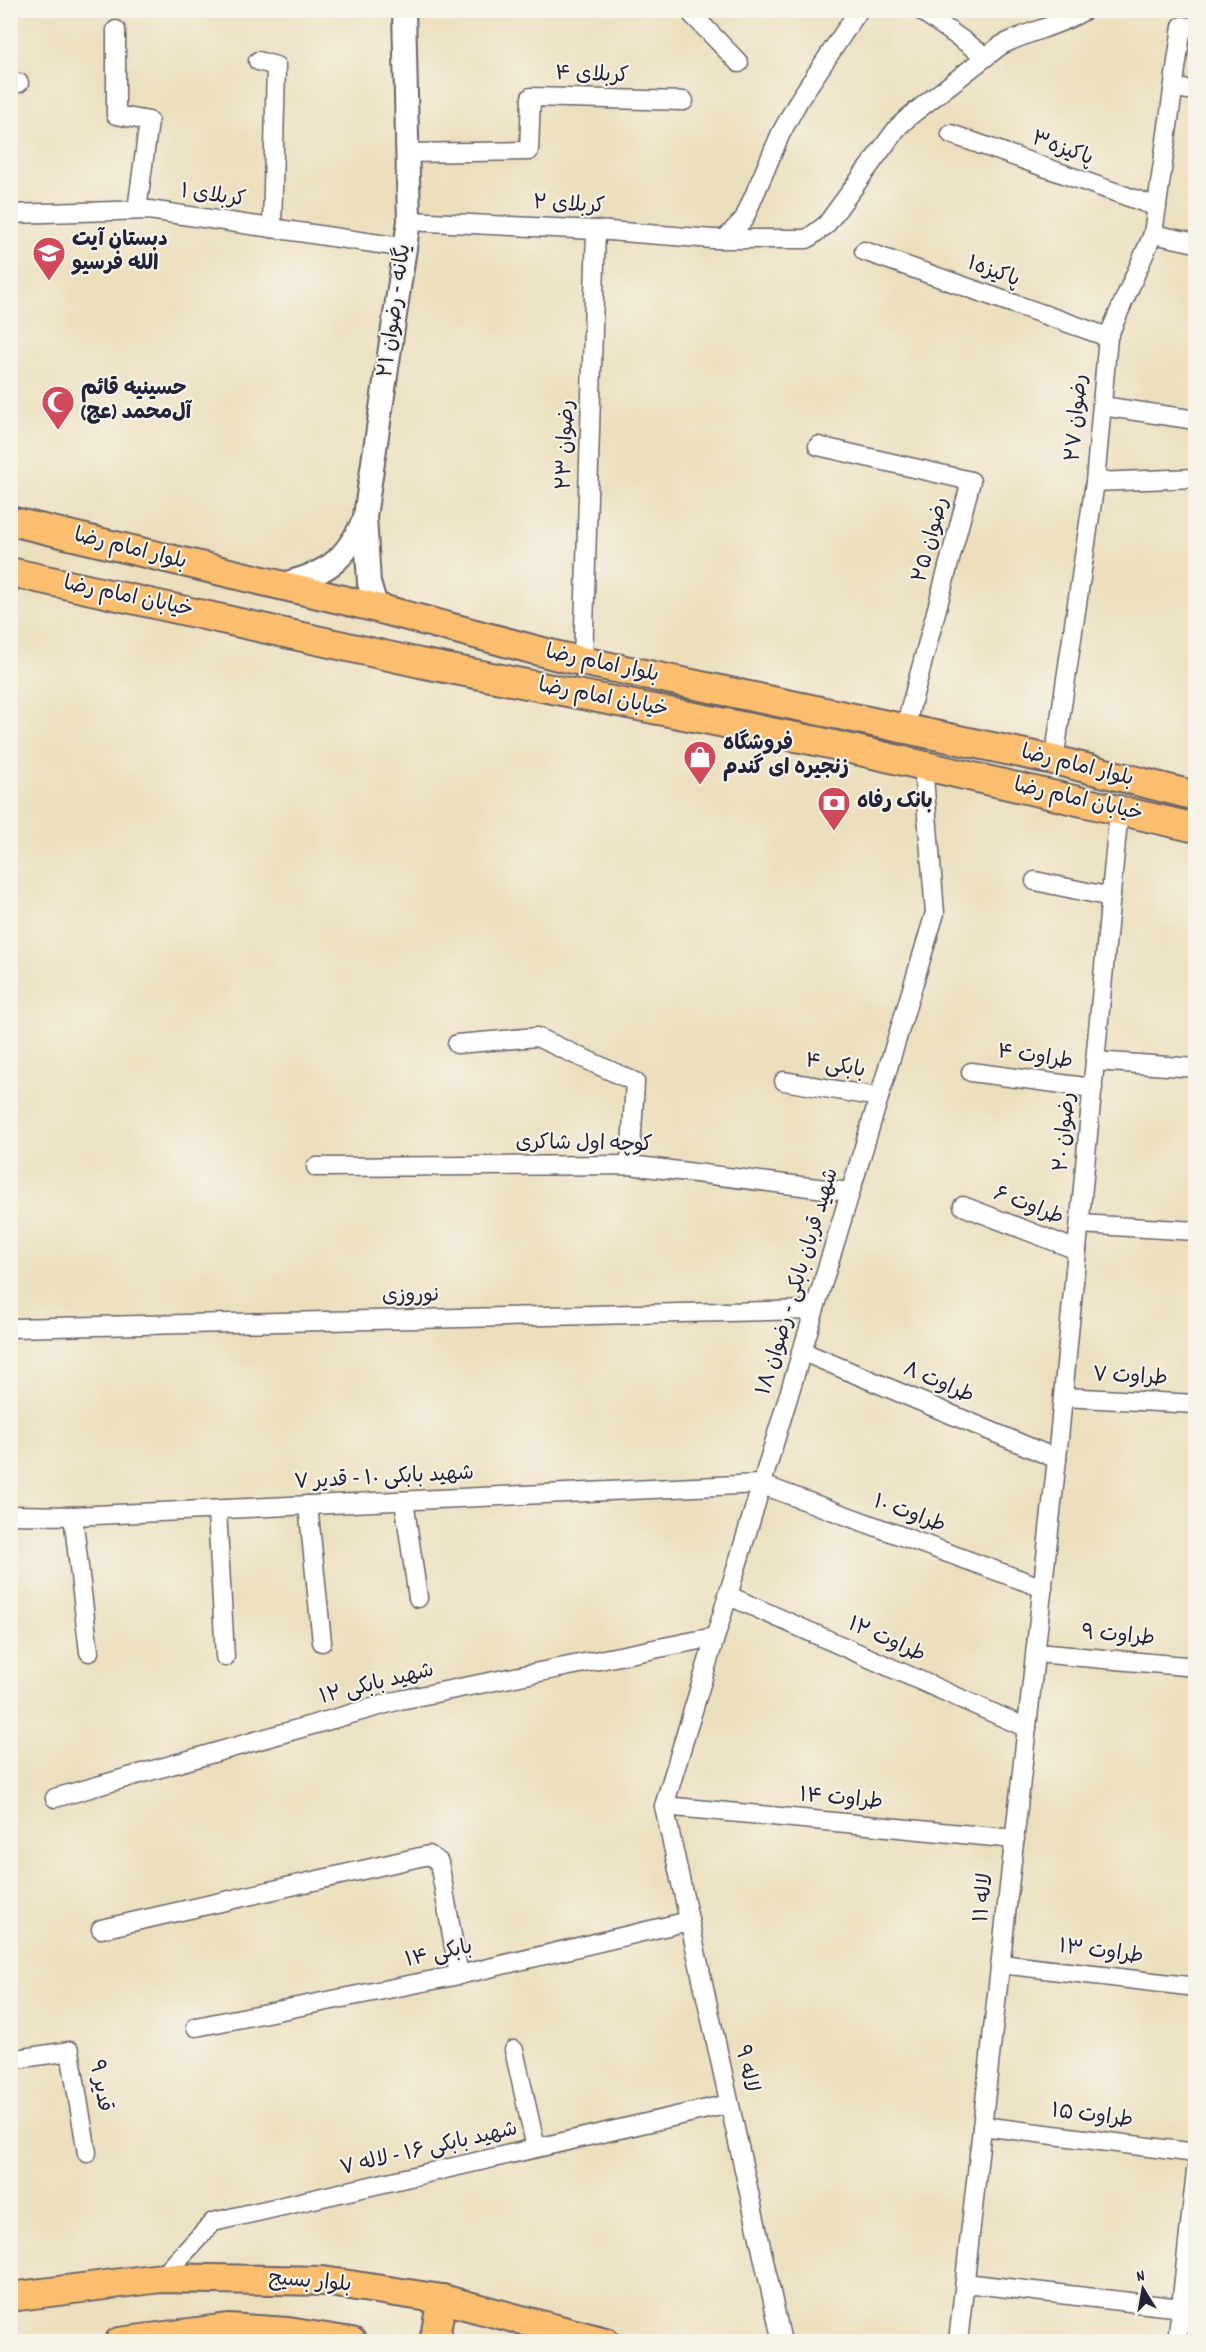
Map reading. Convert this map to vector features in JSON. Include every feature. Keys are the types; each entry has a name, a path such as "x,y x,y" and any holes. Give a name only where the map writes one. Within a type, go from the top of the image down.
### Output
{"main road":[{"name":"بلوار امام رضا","path":"10,521 390,612 583,662 1054,760 1196,796"},
{"path":"176,608 188,564"},
{"name":"خیابان امام رضا","path":"10,572 395,657 816,741 1196,828"},
{"path":"390,612 395,657"},
{"name":"بلوار بسیج","path":"10,2297 161,2278 322,2281 442,2299 605,2342"},
{"path":"434,2342 442,2299"},
{"path":"119,2342 228,2328 273,2336 352,2342"}],"street":[{"name":"یگانه - رضوان ۲۱","path":"390,612 369,583 365,516 407,248 409,221 404,10"},
{"path":"688,10 740,63"},
{"path":"726,238 744,219 781,133 799,100 859,10"},
{"name":"کربلای ۲","path":"409,221 726,238 796,241 807,239 818,232 898,127 986,56 1014,38 1068,21 1085,10"},
{"path":"923,12 986,56"},
{"name":"رضوان ۲۷","path":"1054,760 1095,482 1108,337 1153,234 1182,26 1196,28"},
{"path":"116,30 116,115 149,121 137,210"},
{"path":"258,61 276,66 272,228"},
{"path":"1174,87 1196,91"},
{"name":"کربلای ۴","path":"406,153 529,151 531,97 684,101"},
{"name":"پاکیزه۳","path":"951,134 1157,207"},
{"name":"کربلای ۱","path":"10,213 137,210 407,248"},
{"name":"رضوان ۲۳","path":"583,662 596,230"},
{"path":"1153,234 1196,243"},
{"name":"پاکیزه۱","path":"864,250 1108,337"},
{"path":"1102,406 1196,420"},
{"name":"رضوان ۲۵","path":"818,446 971,482 905,728"},
{"path":"1095,482 1196,478"},
{"path":"275,585 303,579 338,561 351,548 365,516"},
{"name":"شهید قربان بابکی - رضوان ۱۸","path":"664,1806 935,914 923,765"},
{"name":"رضوان ۲۰","path":"1057,1459 1119,810"},
{"path":"1035,881 1111,897"},
{"path":"457,1044 537,1037 635,1082 630,1165"},
{"path":"1095,1061 1196,1068"},
{"name":"طراوت ۴","path":"971,1072 1093,1088"},
{"name":"بابکی ۴","path":"784,1081 879,1097"},
{"name":"کوچه اول شاکری","path":"316,1167 630,1165 850,1192"},
{"name":"طراوت ۶","path":"963,1206 1077,1250"},
{"path":"1080,1224 1196,1231"},
{"name":"نوروزی","path":"10,1328 813,1310"},
{"name":"طراوت ۸","path":"801,1352 1057,1459"},
{"name":"طراوت ۷","path":"1063,1397 1196,1404"},
{"name":"لاله ۱۱","path":"958,2342 1057,1459"},
{"name":"شهید بابکی ۱۰ - قدیر ۷","path":"10,1515 72,1516 760,1484"},
{"name":"طراوت ۱۰","path":"760,1484 1043,1588"},
{"path":"404,1501 418,1598"},
{"path":"308,1505 322,1642"},
{"path":"217,1510 225,1657"},
{"path":"72,1516 89,1652"},
{"name":"طراوت ۱۲","path":"727,1595 1027,1728"},
{"name":"شهید بابکی ۱۲","path":"55,1798 399,1700 714,1637"},
{"name":"طراوت ۹","path":"1036,1653 1196,1667"},
{"name":"طراوت ۱۴","path":"664,1806 1015,1839"},
{"name":"لاله ۹","path":"664,1806 782,2342"},
{"path":"101,1929 429,1855 439,1862 459,1975"},
{"name":"بابکی ۱۴","path":"196,2027 459,1975 689,1920"},
{"name":"طراوت ۱۳","path":"1001,1964 1196,1988"},
{"path":"514,2050 536,2148"},
{"name":"قدیر ۹","path":"10,2060 70,2051 87,2153"},
{"name":"شهید بابکی ۱۶ - لاله ۷","path":"161,2278 213,2222 729,2104"},
{"name":"طراوت ۱۵","path":"982,2126 1196,2153"},
{"path":"1177,2342 1181,2308 1190,2285 1196,2172"},
{"path":"965,2283 1181,2308"}],"place":[{"name":"دبستان آیت الله فرسیو","path":"49,282"},
{"name":"حسینیه قائم آل‌محمد (عج)","path":"58,431"},
{"name":"فروشگاه زنجیره ای گندم","path":"700,786"},
{"name":"بانک رفاه","path":"834,832"}]}
